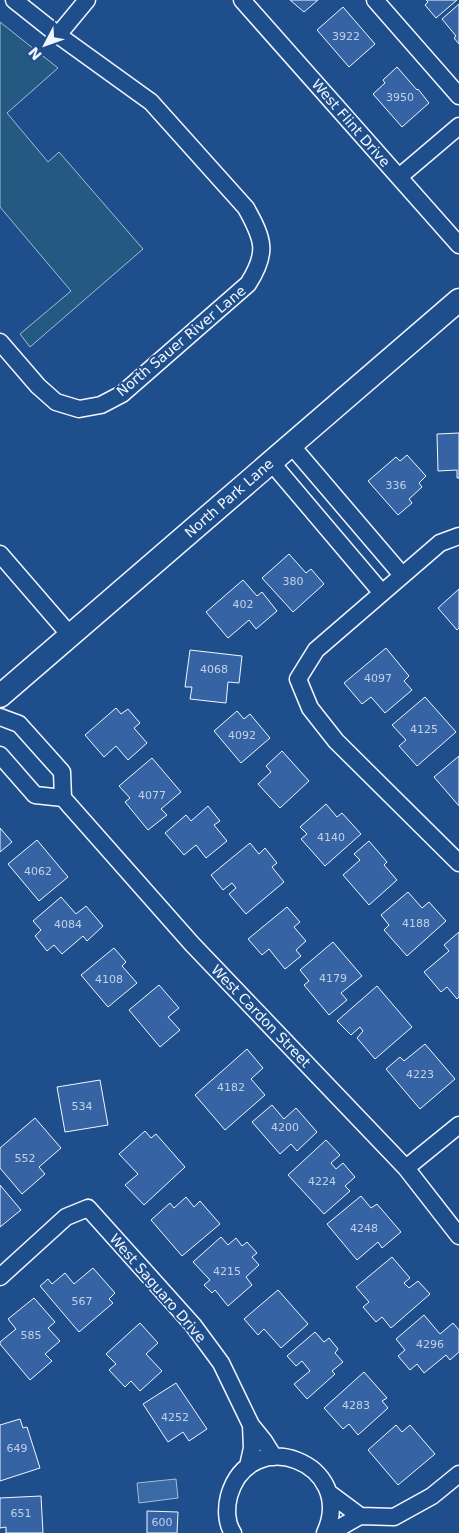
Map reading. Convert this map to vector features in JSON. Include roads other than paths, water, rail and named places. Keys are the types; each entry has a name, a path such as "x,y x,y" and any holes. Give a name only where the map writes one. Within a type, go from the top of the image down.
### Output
{"street":[{"path":"14,0 58,35 87,0"},
{"name":"West Flint Drive","path":"242,0 459,245"},
{"path":"375,0 459,96"},
{"name":"North Sauer River Lane","path":"0,342 38,386 56,402 78,409 101,405 122,394 248,284 258,269 262,249 256,226 246,208 151,102 58,35"},
{"path":"399,177 459,126"},
{"name":"North Park Lane","path":"0,696 459,300"},
{"path":"291,445 402,575"},
{"path":"271,462 382,593"},
{"path":"459,536 440,544 316,650 298,680 310,708 336,741 459,863"},
{"path":"0,554 70,635"},
{"path":"0,717 19,724 62,772 63,798 35,795 0,754"},
{"name":"West Cardon Street","path":"63,798 192,944 406,1168 459,1236"},
{"path":"406,1168 459,1125"},
{"name":"West Saguaro Drive","path":"0,1277 66,1217 88,1208 193,1324 220,1363 250,1425 264,1441 274,1457"},
{"name":"West Saguaro Drive","path":"248,1466 252,1448 250,1425"},
{"path":"233,1533 230,1529 226,1506 233,1484 248,1466 260,1460 274,1457 292,1458 308,1465 321,1477 329,1493 331,1508 330,1523 325,1533"},
{"path":"330,1533 360,1516 394,1516 432,1496 459,1474"},
{"path":"329,1493 360,1516"}]}
